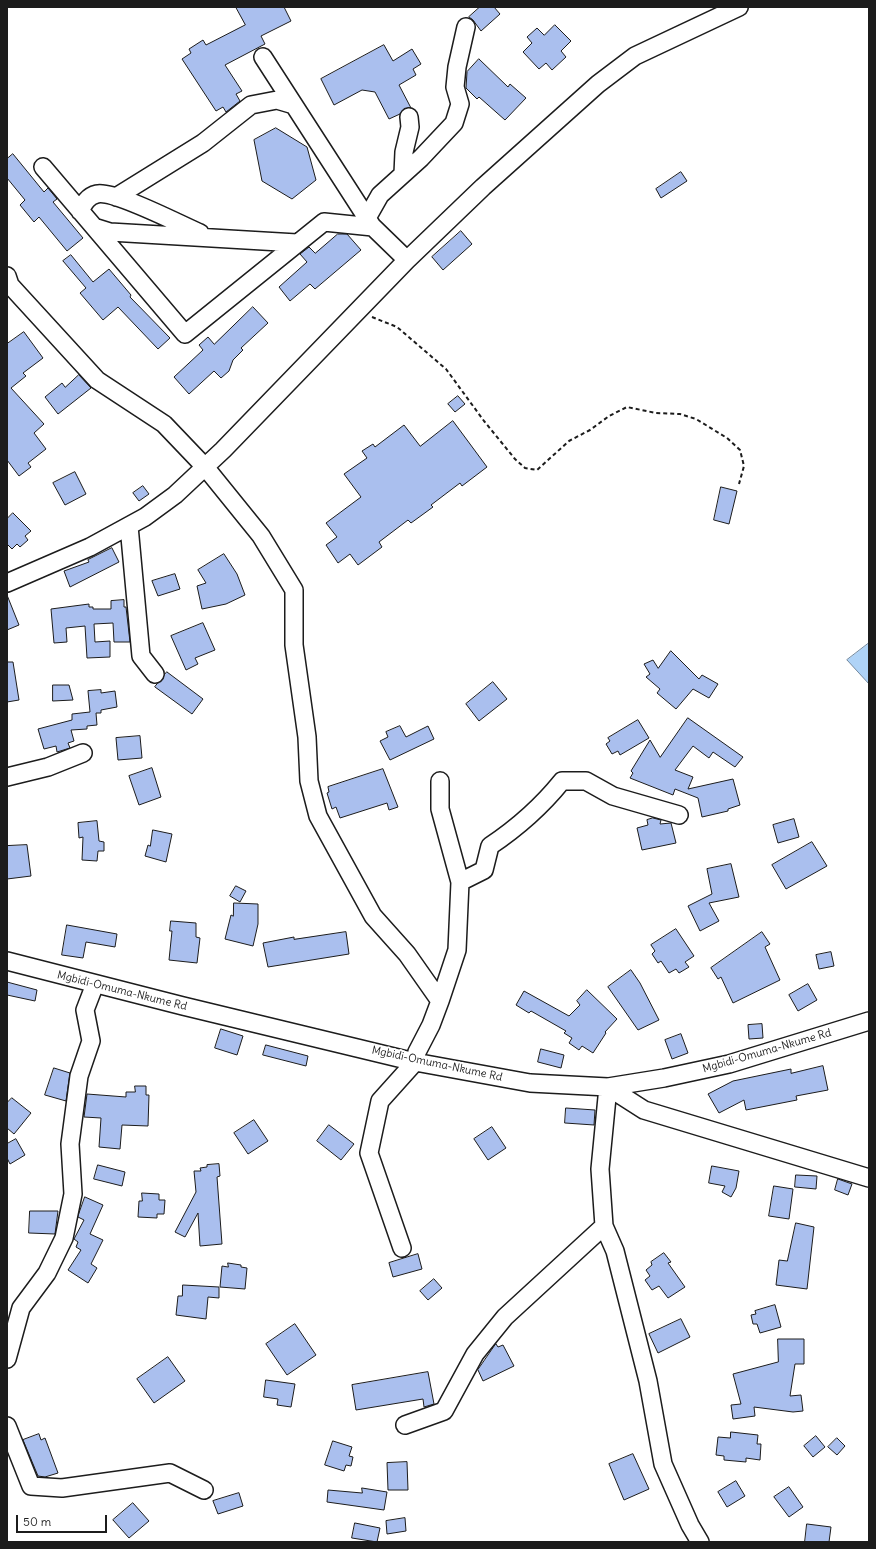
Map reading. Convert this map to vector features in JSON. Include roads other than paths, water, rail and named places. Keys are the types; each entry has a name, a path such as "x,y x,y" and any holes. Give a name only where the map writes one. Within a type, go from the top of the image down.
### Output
{"street":[{"path":"7,583 90,547 130,526 175,495 206,468 408,260 483,187 598,84 635,56 691,28 739,7"},
{"path":"370,222 380,195 454,123 460,104 455,87 457,67 466,27"},
{"path":"263,57 370,222 408,260"},
{"path":"116,196 203,143 251,105 277,100 294,105"},
{"path":"403,174 404,152 410,127 409,117"},
{"path":"43,168 185,334 324,222 370,222"},
{"path":"80,210 86,200 97,194 116,196 211,238"},
{"path":"94,227 110,232 297,243"},
{"path":"7,276 10,285 97,380 164,424 206,468 261,536 294,590 294,645 307,737 309,781 318,816 373,916 407,954 440,1001"},
{"path":"130,526 141,656 155,674"},
{"path":"7,777 48,767 83,753"},
{"path":"402,1248 369,1153 380,1101 415,1062 417,1052 431,1026 458,950 460,882 440,809 440,781"},
{"path":"460,882 484,870 490,846 516,829 550,796 562,781 586,781 614,796 679,815"},
{"name":"Mgbidi-Omuma-Nkume Rd","path":"7,961 415,1062 530,1083 608,1086 664,1078 729,1064 869,1021"},
{"path":"7,1359 21,1308 47,1273 64,1238 73,1194 70,1144 79,1076 91,1041 86,1010 95,984"},
{"path":"700,1542 690,1525 664,1464 646,1374 615,1251 604,1226 600,1168 608,1086 644,1110 869,1178"},
{"path":"405,1425 444,1410 474,1354 505,1317 604,1226"},
{"path":"7,1426 31,1486 62,1488 170,1473 204,1490"}],"water":[{"path":"869,643 869,684 847,660"}]}
